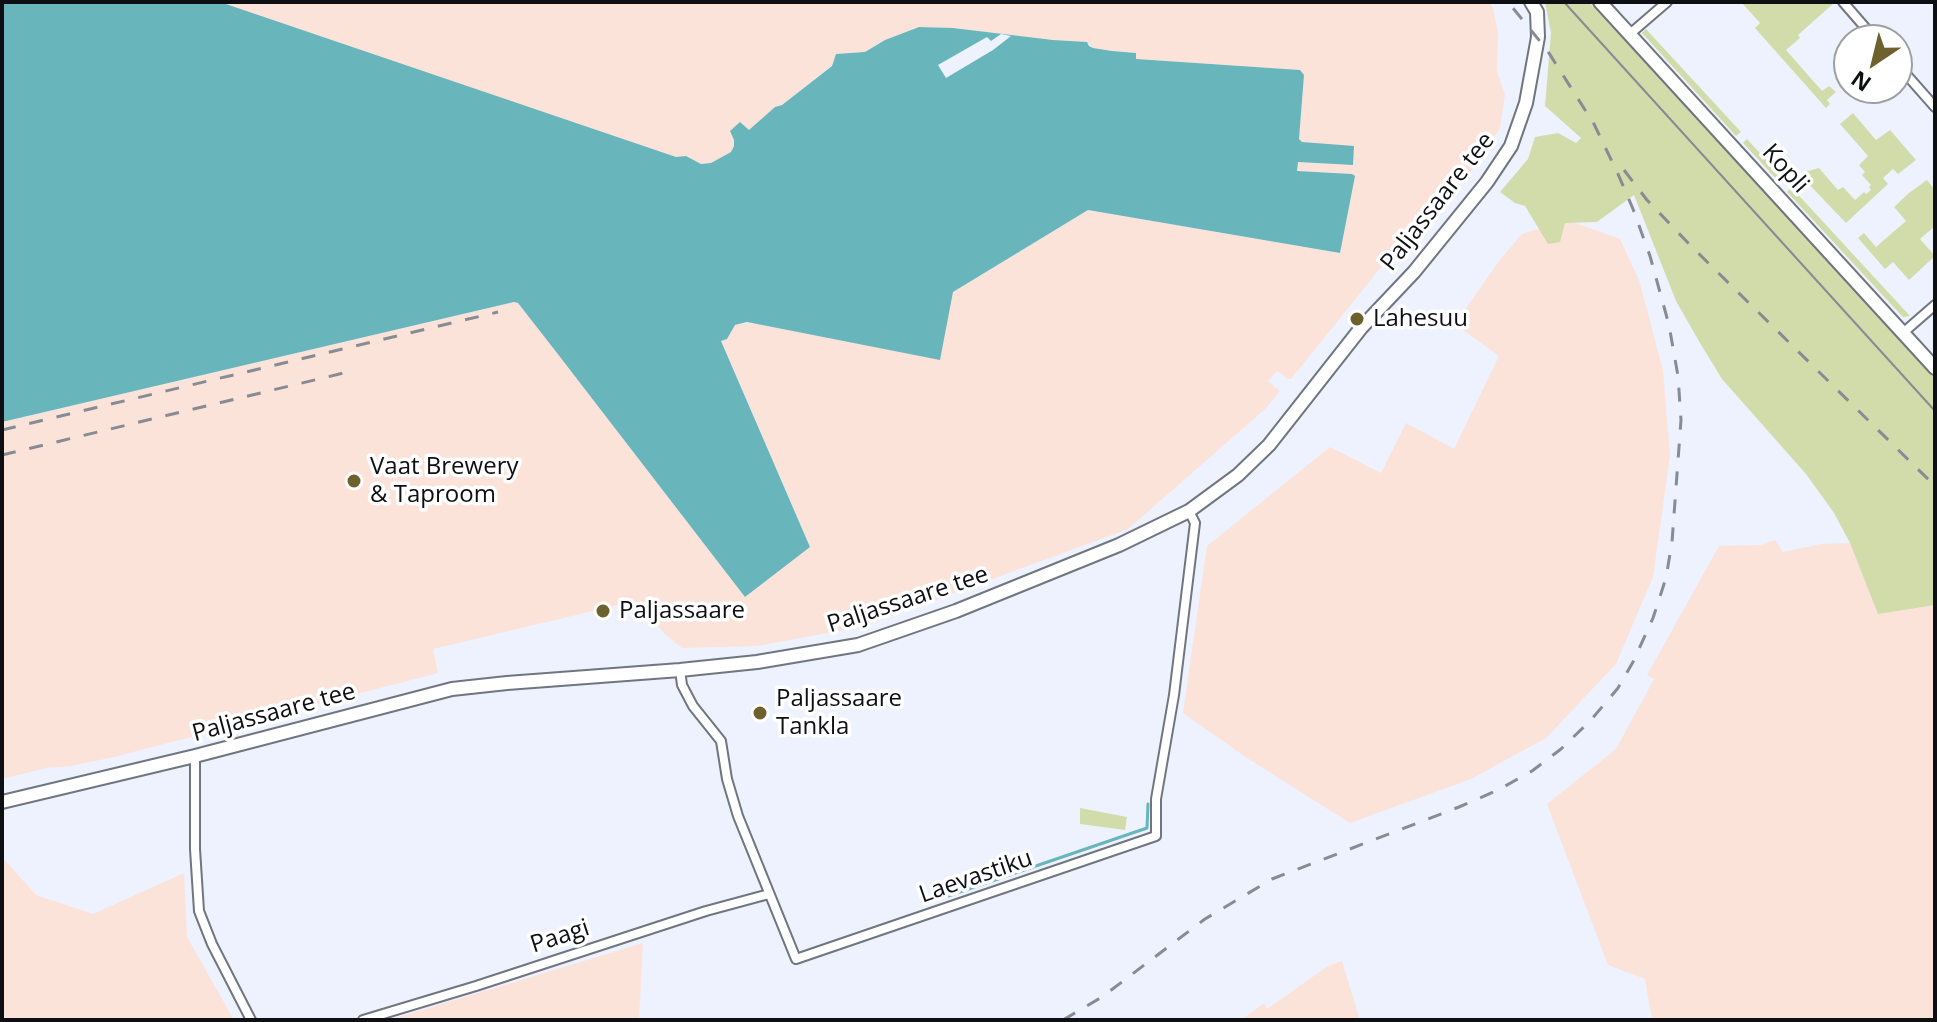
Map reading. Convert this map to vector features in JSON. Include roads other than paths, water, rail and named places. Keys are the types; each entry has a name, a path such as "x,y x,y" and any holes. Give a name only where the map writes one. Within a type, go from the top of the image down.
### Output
{"street":[{"name":"Paljassaare tee","path":"2,802 452,689 757,662 858,645 956,611 1119,545 1189,511 1238,475 1269,445 1361,328 1391,299 1487,182 1511,146 1526,103 1538,37 1537,12 1531,2"},
{"name":"Kopli","path":"1600,2 1935,368"},
{"path":"1631,33 1667,2"},
{"path":"1843,2 1862,24"},
{"path":"1913,82 1935,107"},
{"path":"1904,332 1935,305"},
{"name":"Laevastiku","path":"680,670 682,685 693,706 721,741 727,779 738,816 796,959 1156,836 1156,799 1174,695 1195,523 1189,511"},
{"path":"195,756 199,911 212,944 251,1020"},
{"name":"Paagi","path":"363,1020 706,911 769,894"}],"water":[{"path":"2,2 220,2 676,157 686,156 701,164 711,163 731,152 734,140 730,131 740,122 749,130 832,66 836,54 865,52 885,40 919,27 1087,42 1093,48 1136,53 1136,59 1300,70 1304,75 1299,139 1302,142 1354,146 1353,165 1298,162 1297,171 1355,176 1340,253 1088,210 953,292 940,360 747,322 735,325 727,339 721,341 810,547 745,597 518,303 514,302 2,422"}],"waterway":[{"path":"948,896 1147,828 1148,804"}],"tram line":[{"path":"1564,2 1935,411"}],"railway":[{"path":"1063,1020 1102,997 1205,919 1272,879 1459,807 1532,771 1561,749 1618,688 1653,618 1666,578 1672,542 1681,420 1678,376 1669,325 1633,209 1594,124 1547,50 1508,2"},
{"path":"1624,170 1647,200 1690,245 1935,486"},
{"path":"2,430 498,312"},
{"path":"2,455 352,371"}],"place":[{"name":"Lahesuu","path":"1357,319"},
{"name":"Vaat Brewery & Taproom","path":"354,481"},
{"name":"Paljassaare","path":"603,611"},
{"name":"Paljassaare Tankla","path":"760,713"}]}
